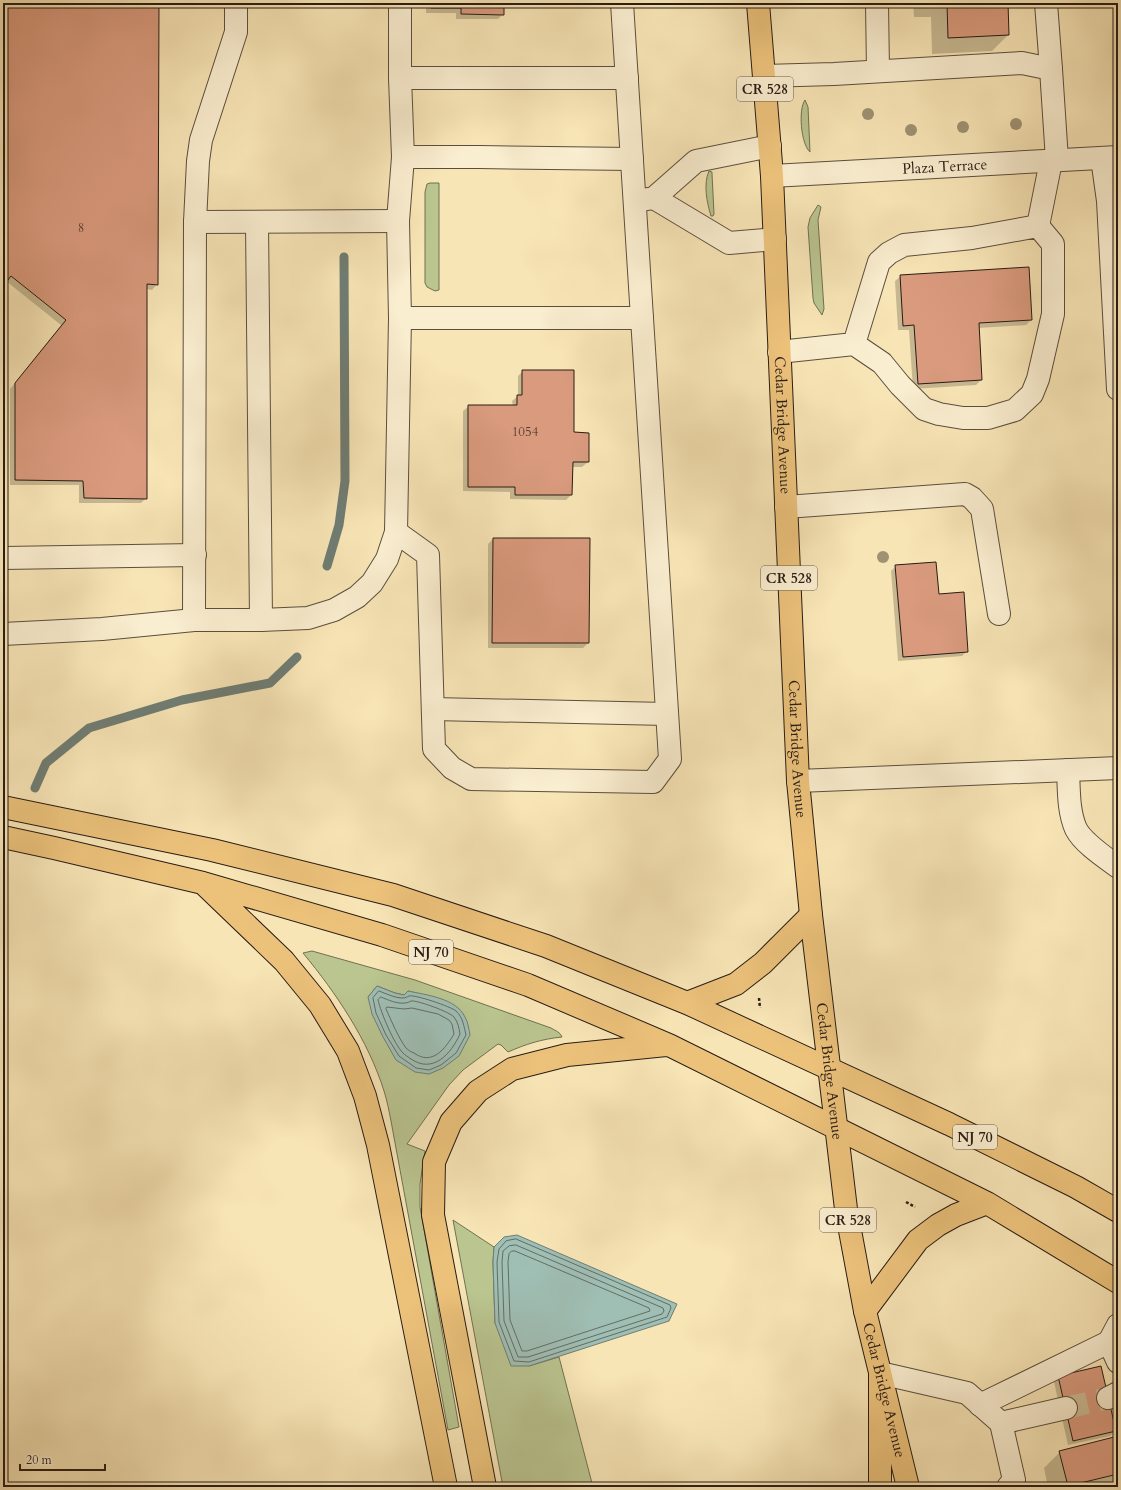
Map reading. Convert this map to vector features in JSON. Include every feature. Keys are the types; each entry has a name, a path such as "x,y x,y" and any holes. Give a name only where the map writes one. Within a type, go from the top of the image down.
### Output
{"main road":[{"name":"Cedar Bridge Avenue","path":"758,3 772,176 798,781 811,915 846,1209 865,1311 908,1487"},
{"name":"NJ 70","path":"3,807 212,850 393,895 546,946 687,1003 949,1124 1069,1183 1118,1212"},
{"name":"NJ 70","path":"3,837 203,883 382,935 528,985 668,1045 988,1203 1118,1282"},
{"path":"203,883 284,961 320,1004 348,1051 365,1096 378,1145 446,1487"},
{"path":"687,1003 736,984 763,963 811,915"},
{"path":"485,1487 433,1214 434,1162 451,1122 478,1091 512,1069 567,1055 668,1045"},
{"path":"865,1311 918,1240 938,1225 956,1215 988,1203"},
{"path":"880,1373 880,1487"}],"street":[{"path":"194,620 195,222 198,161 201,140 234,38 236,3"},
{"path":"3,634 102,628 194,620 308,618 334,610 357,597 372,583 387,559 396,532 400,318 398,221 403,157 400,78 400,3"},
{"path":"396,532 428,555 434,749 452,768 471,779 653,782 670,759 642,318 644,199 632,159 622,3"},
{"path":"876,3 878,71"},
{"path":"1038,226 1054,160 1051,69 1046,3"},
{"path":"764,76 1022,63 1051,69"},
{"path":"400,78 627,78"},
{"path":"644,199 696,161 770,146"},
{"path":"403,157 632,159"},
{"path":"1110,157 1108,201 1118,390"},
{"name":"Plaza Terrace","path":"772,176 1110,157"},
{"path":"644,199 729,243 775,239"},
{"path":"195,222 398,221"},
{"path":"257,222 261,620"},
{"path":"780,352 854,344 882,363 900,385 924,409 939,414 969,418 988,418 1016,410 1032,394 1038,379 1053,314 1053,244 1038,226"},
{"path":"854,344 879,262 889,253 904,245 972,238 1038,226"},
{"path":"400,318 642,318"},
{"path":"786,507 966,494 982,509 999,614"},
{"path":"3,558 195,555"},
{"path":"433,709 667,714"},
{"path":"798,781 1118,768"},
{"path":"1068,770 1070,806 1077,830 1091,846 1118,867"},
{"path":"980,1405 1114,1334 1118,1362"},
{"path":"880,1373 967,1393 1001,1423 1014,1480 1008,1487"},
{"path":"1001,1423 1066,1408"}],"path":[{"path":"759,998 760,1008"},
{"path":"906,1202 915,1207"}],"green space":[{"path":"805,100 808,107 810,152 804,142 801,119"},
{"path":"709,171 712,172 713,216 711,216 706,194 706,182"},
{"path":"439,183 439,290 435,291 427,287 425,283 425,192 427,184"},
{"path":"818,205 821,207 818,220 824,309 822,315 814,303 813,298 808,227 810,218"},
{"path":"312,951 415,980 551,1028 562,1037 534,1042 508,1052 498,1044 463,1070 449,1085 407,1144 425,1151 420,1184 420,1207 459,1427 448,1430 391,1121 384,1091 360,1035 339,1001 303,953","holes":["377,986 404,995 408,991 443,1000 368,997"]},
{"path":"453,1220 494,1247 495,1323 529,1366 559,1357 593,1487 503,1487"}],"water":[{"path":"377,986 404,995 408,991 432,996 455,1005 466,1019 470,1035 459,1056 443,1068 429,1074 415,1072 396,1060 372,1014 368,997"},
{"path":"517,1235 677,1304 669,1321 529,1366 511,1366 495,1323 493,1262 494,1247 504,1237"}],"building":[{"path":"3,3 159,3 158,285 147,284 147,499 84,498 83,481 15,480 15,383 66,320 11,276 5,284 3,284"},
{"path":"431,3 504,3 504,15 461,14 461,8 431,8"},
{"path":"947,3 1008,3 1009,35 948,38"},
{"path":"1029,267 1032,320 979,323 982,380 918,384 914,325 903,326 900,275"},
{"path":"522,370 574,370 574,432 589,433 589,462 573,462 572,495 515,495 515,487 468,487 468,405 517,405 517,395 522,395"},
{"path":"493,538 590,538 589,643 492,643"},
{"path":"936,562 939,594 964,592 968,652 903,657 895,565"},
{"path":"1101,1366 1116,1431 1073,1441 1058,1376"},
{"path":"1118,1436 1118,1474 1068,1486 1059,1451"}],"waterway":[{"path":"327,566 339,525 345,481 344,257"},
{"path":"35,788 46,763 89,728 182,700 270,683 297,657"}],"tunnel":[{"path":"1066,1408 1108,1398"}]}
